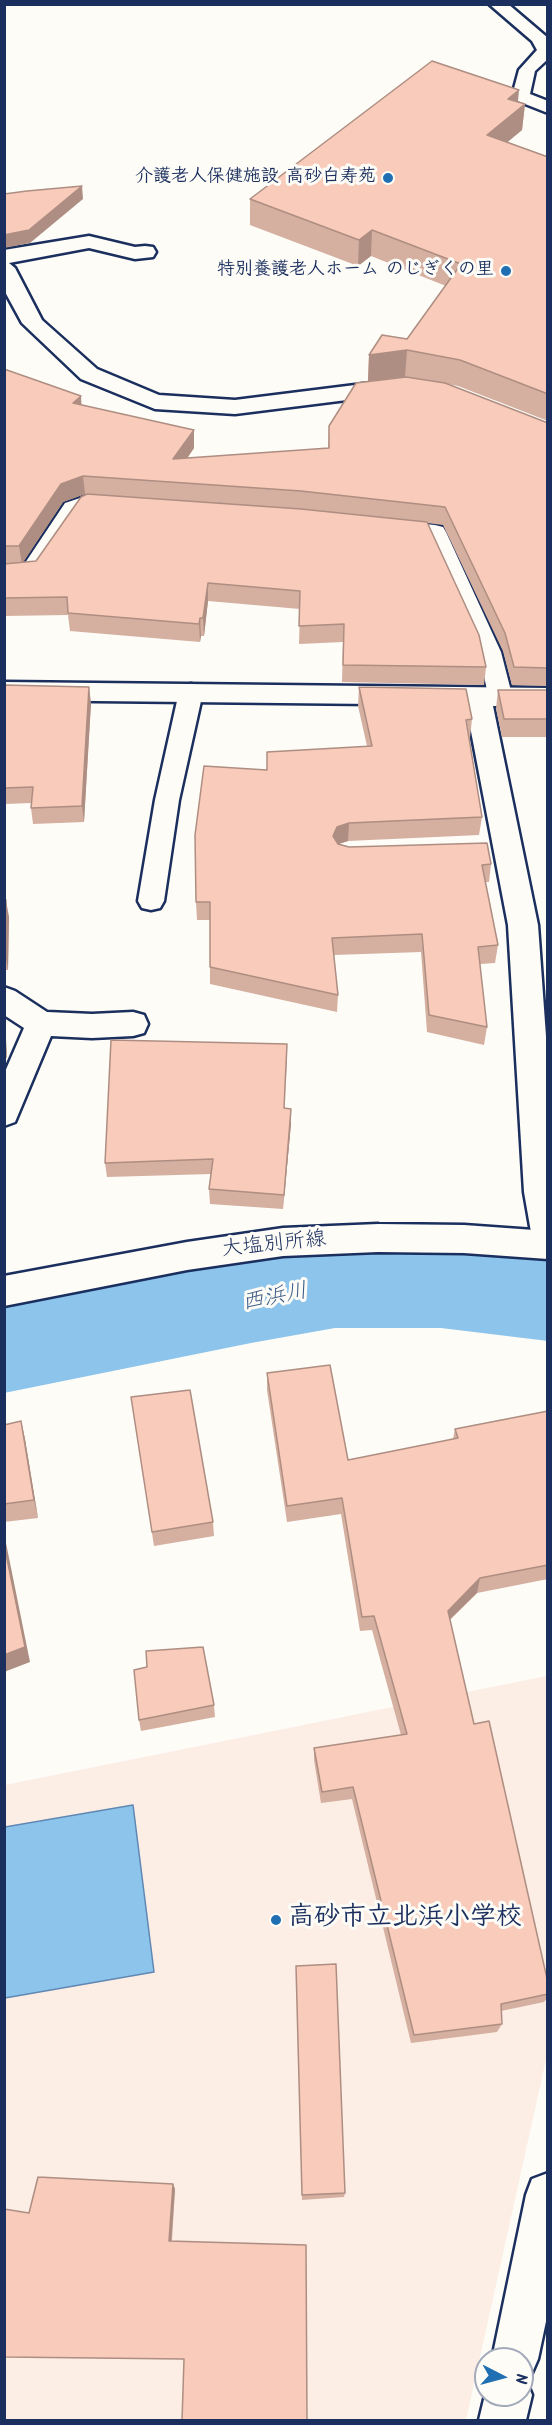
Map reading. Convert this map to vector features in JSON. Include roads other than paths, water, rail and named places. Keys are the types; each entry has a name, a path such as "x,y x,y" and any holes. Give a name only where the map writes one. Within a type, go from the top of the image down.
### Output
{"street":[{"path":"4,257 89,242 135,253 145,252"},
{"path":"4,268 33,323 89,375 155,402 235,407 405,386 416,388"},
{"path":"4,691 548,697"},
{"path":"488,695 496,848 523,925 540,1192 548,1232"},
{"path":"4,999 41,1024 92,1026 134,1020"},
{"path":"4,1113 41,1024"},
{"name":"大塩別所線","path":"4,1291 187,1256 283,1242 378,1238 464,1239 548,1245"},
{"path":"517,2347 548,2195"}],"lane":[{"path":"497,4 539,38 546,51 527,70 521,96 548,108"},
{"path":"4,573 29,573 73,507 87,503 130,505"},
{"path":"379,526 435,532 490,652 488,695"},
{"path":"151,900 167,800 191,692"}],"water":[{"path":"133,1805 154,1972 5,1998 5,1827"}],"waterway":[{"name":"西浜川","path":"4,1350 251,1301 335,1287 441,1287 548,1300"}],"place":[{"name":"介護老人保健施設 高砂白寿苑","path":"388,178"},
{"name":"特別養護老人ホーム のじぎくの里","path":"506,271"},
{"name":"高砂市立北浜小学校","path":"276,1920"}]}
